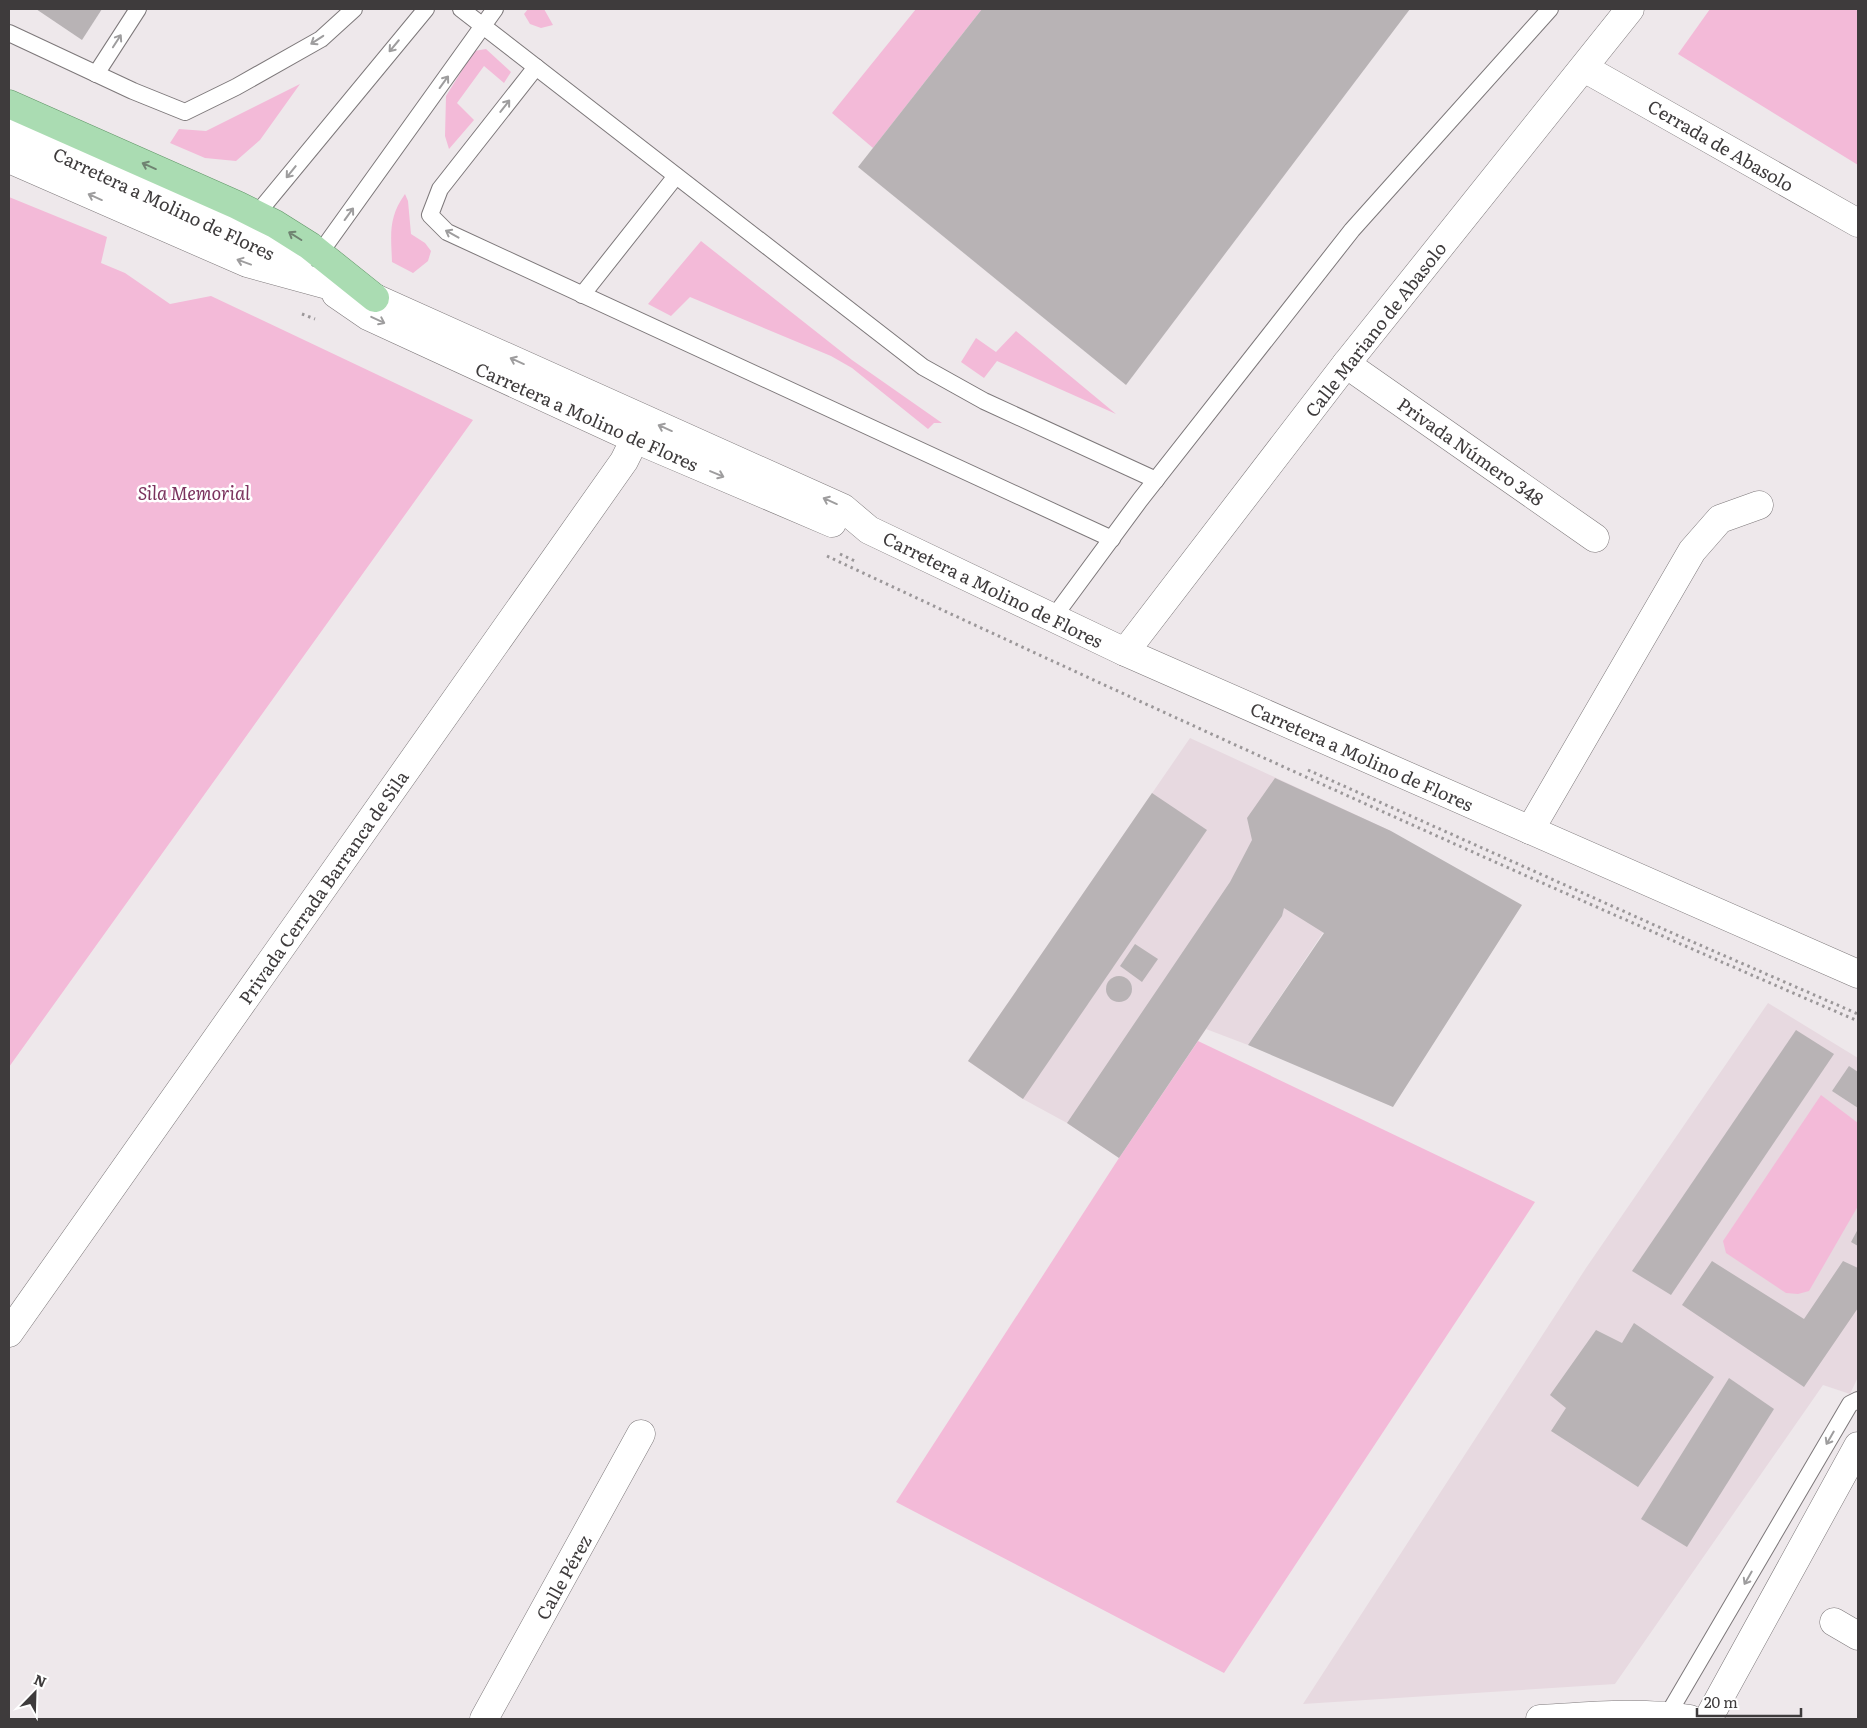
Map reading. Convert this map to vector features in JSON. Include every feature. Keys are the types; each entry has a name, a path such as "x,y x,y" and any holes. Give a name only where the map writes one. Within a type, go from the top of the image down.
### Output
{"main road":[{"path":"9,104 256,215 320,253 375,298"}],"street":[{"name":"Calle Mariano de Abasolo","path":"1125,652 1346,364 1630,9"},
{"name":"Cerrada de Abasolo","path":"1584,68 1858,223"},
{"name":"Carretera a Molino de Flores","path":"9,131 258,242 368,316 635,439 834,524 869,530"},
{"name":"Carretera a Molino de Flores","path":"9,159 247,263 316,280 375,298 843,508 869,530 1125,652 1858,974"},
{"name":"Privada Número 348","path":"1346,364 1595,538"},
{"name":"Privada Cerrada Barranca de Sila","path":"9,1333 624,460 635,439"},
{"path":"1530,830 1692,551 1720,519 1759,505"},
{"name":"Calle Pérez","path":"484,1719 641,1434"},
{"path":"1708,1719 1858,1446"},
{"path":"1834,1622 1858,1636"},
{"path":"1540,1719 1624,1714 1678,1717"}],"lane":[{"path":"96,74 138,9"},
{"path":"9,33 96,74 185,112 236,87 321,39 354,9"},
{"path":"256,215 426,9"},
{"path":"461,9 923,367 984,401 1156,480"},
{"path":"320,253 495,9"},
{"path":"1053,618 1156,480 1352,230 1538,25 1550,9"},
{"path":"536,67 440,189 430,215 447,232 1112,539"},
{"path":"582,295 676,176"},
{"path":"1678,1717 1850,1404 1858,1400"}],"path":[{"path":"296,311 324,323"},
{"path":"822,553 1190,726 1675,942 1858,1021"},
{"path":"1395,809 1858,1014"}],"shaded area":[{"path":"1190,738 1391,831 1248,1045 1206,1029 1119,1158 1067,1123 1023,1099 968,1061"},
{"path":"1768,1003 1858,1058 1858,1377 1850,1394 1823,1385 1615,1684 1303,1704 1586,1268"}],"green space":[{"path":"528,9 544,9 553,25 541,28 530,24 524,14"},
{"path":"916,9 982,9 873,148 832,113"},
{"path":"1710,9 1858,9 1858,165 1678,54"},
{"path":"486,49 511,72 504,83 484,66 457,103 474,120 449,149 445,136 446,96 474,51"},
{"path":"300,84 260,140 236,161 205,158 170,143 179,129 206,131"},
{"path":"405,194 408,201 411,234 425,243 431,251 428,261 413,273 392,262 391,235 393,219"},
{"name":"Sila Memorial","path":"9,197 107,237 101,263 125,273 170,304 211,296 473,420 9,1067"},
{"path":"701,241 852,360 942,423 934,423 928,429 852,368 831,356 690,297 671,316 648,304"},
{"path":"1016,331 1116,414 997,361 984,378 961,362 976,338 996,352"},
{"path":"1198,1041 1535,1202 1224,1673 896,1502 1119,1158"},
{"path":"1821,1095 1858,1123 1858,1206 1809,1291 1798,1294 1786,1293 1726,1253 1723,1241"}],"building":[{"path":"36,9 102,9 82,40"},
{"path":"982,9 1410,9 1126,385 858,167"},
{"path":"1275,778 1391,831 1522,905 1393,1107 1248,1045 1324,933 1284,908 1282,916 1119,1158 1067,1123 1230,882 1252,840 1247,818"},
{"path":"1152,793 1207,830 1023,1099 968,1061"},
{"path":"1135,944 1158,959 1142,982 1120,966"},
{"path":"1119,976 1128,980 1132,989 1128,998 1119,1002 1110,998 1106,989 1110,980"},
{"path":"1796,1030 1834,1054 1671,1295 1632,1271"},
{"path":"1849,1066 1858,1072 1858,1108 1832,1091"},
{"path":"1858,1229 1858,1246 1851,1242"},
{"path":"1712,1261 1804,1319 1843,1261 1858,1268 1858,1308 1804,1387 1682,1305"},
{"path":"1634,1323 1714,1377 1638,1487 1551,1431 1566,1408 1550,1395 1596,1330 1622,1343"},
{"path":"1729,1378 1774,1409 1687,1547 1641,1519"}]}
